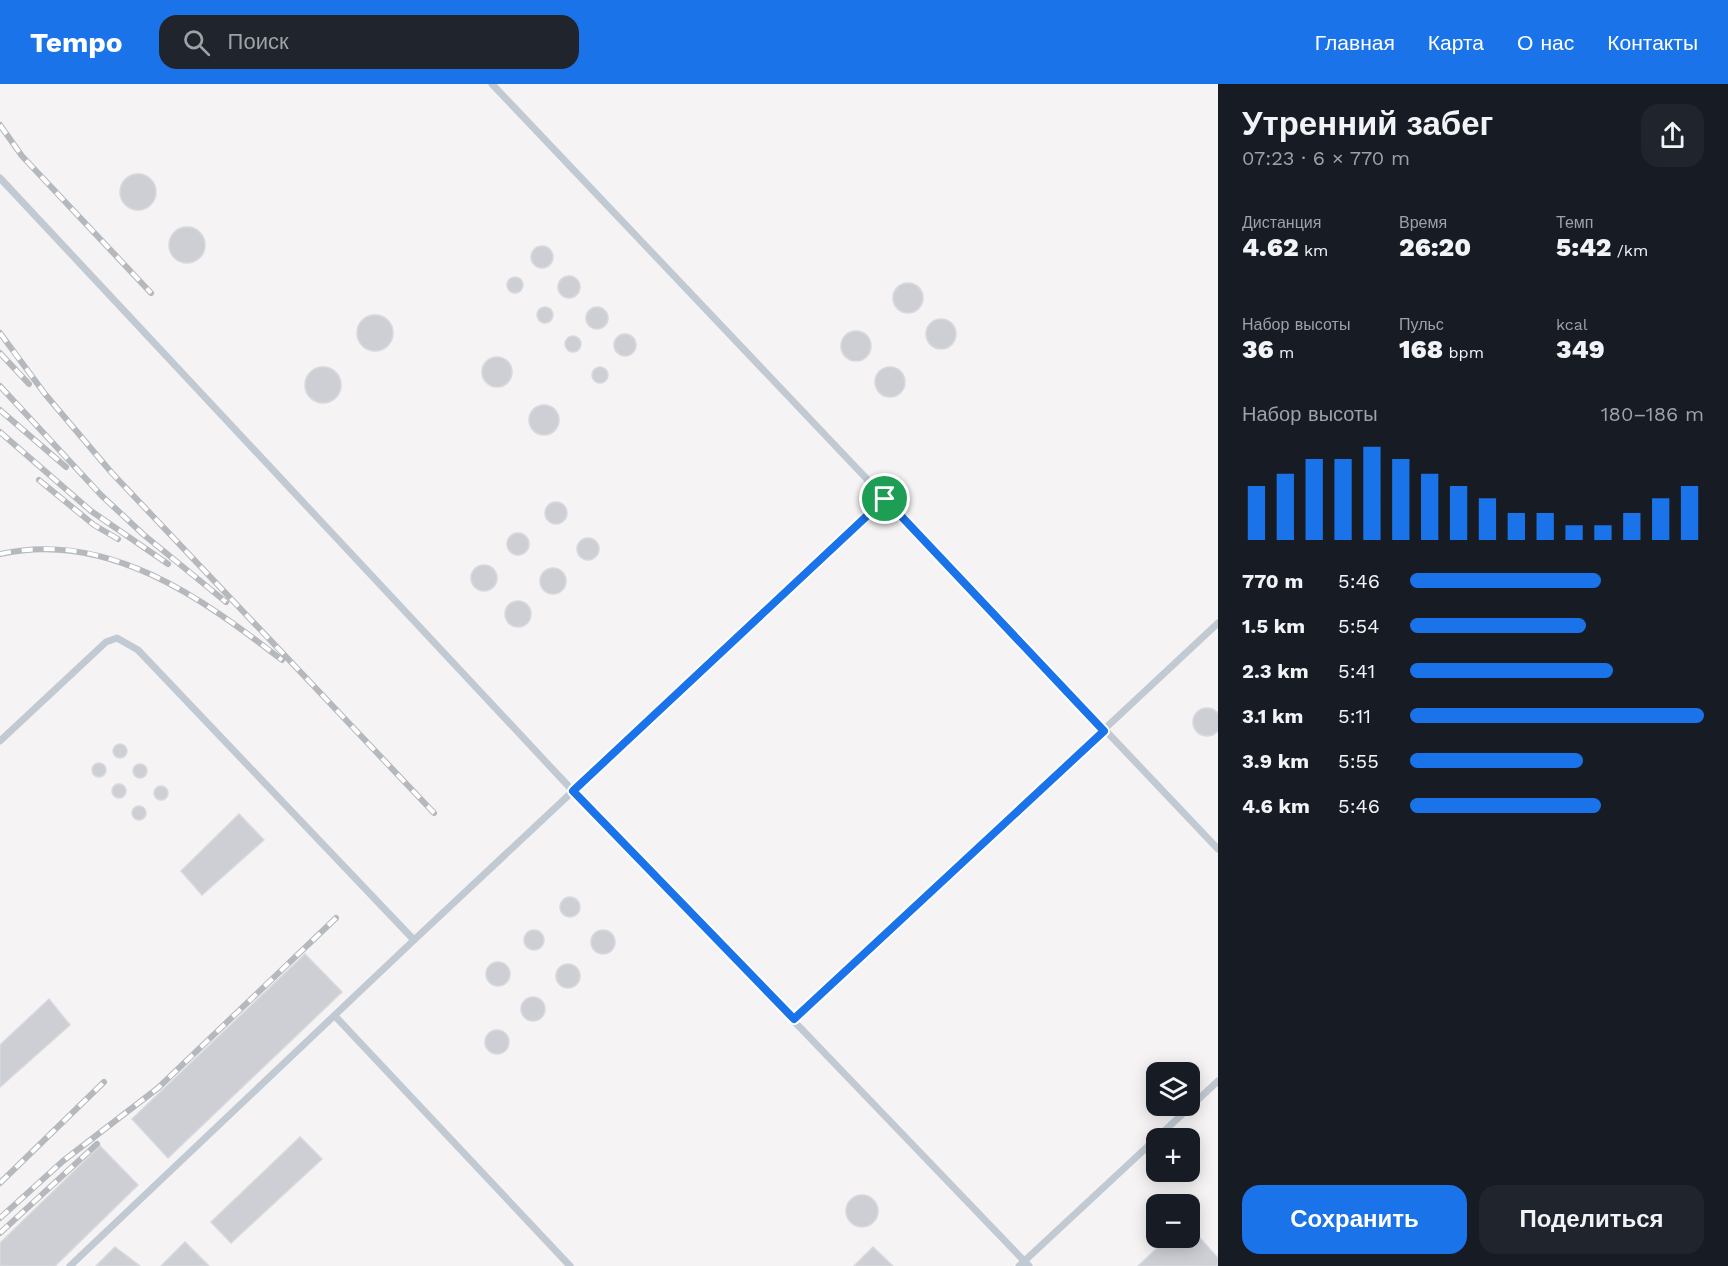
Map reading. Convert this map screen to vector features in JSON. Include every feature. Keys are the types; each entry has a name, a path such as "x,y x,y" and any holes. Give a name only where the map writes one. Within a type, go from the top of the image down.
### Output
{"lane":[{"path":"492,84 1218,849"},
{"path":"0,178 573,791 794,1019 1024,1264 1218,1081"},
{"path":"70,1266 885,499"},
{"path":"794,1019 1218,623"},
{"path":"0,741 106,642 117,638 138,650 414,940"},
{"path":"335,1016 570,1266"}],"building":[{"path":"138,174 151,179 156,192 151,205 138,210 125,205 120,192 125,179"},
{"path":"187,227 200,232 205,245 200,258 187,263 174,258 169,245 174,232"},
{"path":"542,246 550,249 553,257 550,265 542,268 534,265 531,257 534,249"},
{"path":"569,276 577,279 580,287 577,295 569,298 561,295 558,287 561,279"},
{"path":"515,277 521,279 523,285 521,291 515,293 509,291 507,285 509,279"},
{"path":"908,283 914,284 922,292 922,304 914,312 908,313 902,312 894,304 893,298 894,292 902,284"},
{"path":"545,307 551,309 553,315 551,321 545,323 539,321 537,315 539,309"},
{"path":"597,307 605,310 608,318 605,326 597,329 589,326 586,318 589,310"},
{"path":"375,315 388,320 393,333 388,346 375,351 362,346 357,333 362,320"},
{"path":"941,319 947,320 955,328 955,340 947,348 941,349 935,348 927,340 926,334 927,328 935,320"},
{"path":"856,331 862,332 870,340 870,352 862,360 856,361 850,360 842,352 841,346 842,340 850,332"},
{"path":"625,334 633,337 636,345 633,353 625,356 617,353 614,345 617,337"},
{"path":"573,336 579,338 581,344 579,350 573,352 567,350 565,344 567,338"},
{"path":"497,357 508,361 512,372 508,383 497,387 486,383 482,372 486,361"},
{"path":"323,367 336,372 341,385 336,398 323,403 310,398 305,385 310,372"},
{"path":"600,367 606,369 608,375 606,381 600,383 594,381 592,375 594,369"},
{"path":"890,367 896,368 904,376 904,388 896,396 890,397 884,396 876,388 875,382 876,376 884,368"},
{"path":"544,405 555,409 559,420 555,431 544,435 533,431 529,420 533,409"},
{"path":"556,502 564,505 567,513 564,521 556,524 548,521 545,513 548,505"},
{"path":"518,533 526,536 529,544 526,552 518,555 510,552 507,544 510,536"},
{"path":"588,538 596,541 599,549 596,557 588,560 580,557 577,549 580,541"},
{"path":"484,565 493,569 497,578 493,587 484,591 475,587 471,578 475,569"},
{"path":"553,568 562,572 566,581 562,590 553,594 544,590 540,581 544,572"},
{"path":"518,601 527,605 531,614 527,623 518,627 509,623 505,614 509,605"},
{"path":"1207,708 1217,712 1217,732 1207,736 1197,732 1193,722 1197,712"},
{"path":"117,744 123,744 127,751 123,758 117,758 113,754 113,748"},
{"path":"96,763 102,763 106,770 102,777 96,777 92,773 92,767"},
{"path":"137,764 143,764 147,771 143,778 137,778 133,774 133,768"},
{"path":"116,784 122,784 126,791 122,798 116,798 112,794 112,788"},
{"path":"158,786 164,786 168,793 164,800 158,800 154,796 154,790"},
{"path":"136,806 142,806 146,813 142,820 136,820 132,816 132,810"},
{"path":"239,814 264,840 202,895 181,871"},
{"path":"566,897 574,897 580,903 580,911 574,917 566,917 560,911 560,903"},
{"path":"534,930 541,933 544,940 541,947 534,950 527,947 524,940 527,933"},
{"path":"603,930 612,933 615,942 612,951 603,954 594,951 591,942 594,933"},
{"path":"305,954 342,992 168,1158 132,1119"},
{"path":"498,962 507,965 510,974 507,983 498,986 489,983 486,974 489,965"},
{"path":"568,964 577,967 580,976 577,985 568,988 559,985 556,976 559,967"},
{"path":"533,997 542,1000 545,1009 542,1018 533,1021 524,1018 521,1009 524,1000"},
{"path":"49,999 70,1025 0,1087 0,1045"},
{"path":"497,1030 506,1033 509,1042 506,1051 497,1054 488,1051 485,1042 488,1033"},
{"path":"300,1137 322,1159 231,1243 211,1222"},
{"path":"100,1146 138,1185 55,1266 0,1266 0,1243"},
{"path":"862,1195 873,1200 878,1211 873,1222 862,1227 851,1222 846,1211 851,1200"},
{"path":"1200,1238 1218,1258 1218,1266 1138,1266 1157,1248 1200,1248"},
{"path":"185,1242 209,1266 161,1266"},
{"path":"115,1247 140,1266 96,1266"},
{"path":"873,1247 893,1266 854,1266"}],"railway":[{"path":"0,125 22,156 151,293"},
{"path":"0,333 45,394 111,472 434,813"},
{"path":"0,353 29,384"},
{"path":"0,386 101,495 144,535 226,602"},
{"path":"0,410 66,467"},
{"path":"0,432 91,511 168,564"},
{"path":"39,480 94,525 118,539"},
{"path":"0,554 40,549 78,552 116,561 152,575 186,593 282,660"},
{"path":"0,1218 63,1161 158,1088 336,918"},
{"path":"0,1183 104,1082"},
{"path":"0,1233 97,1144"}],"route":[{"path":"885,499 1104,731 794,1019 573,791 885,499"}]}
